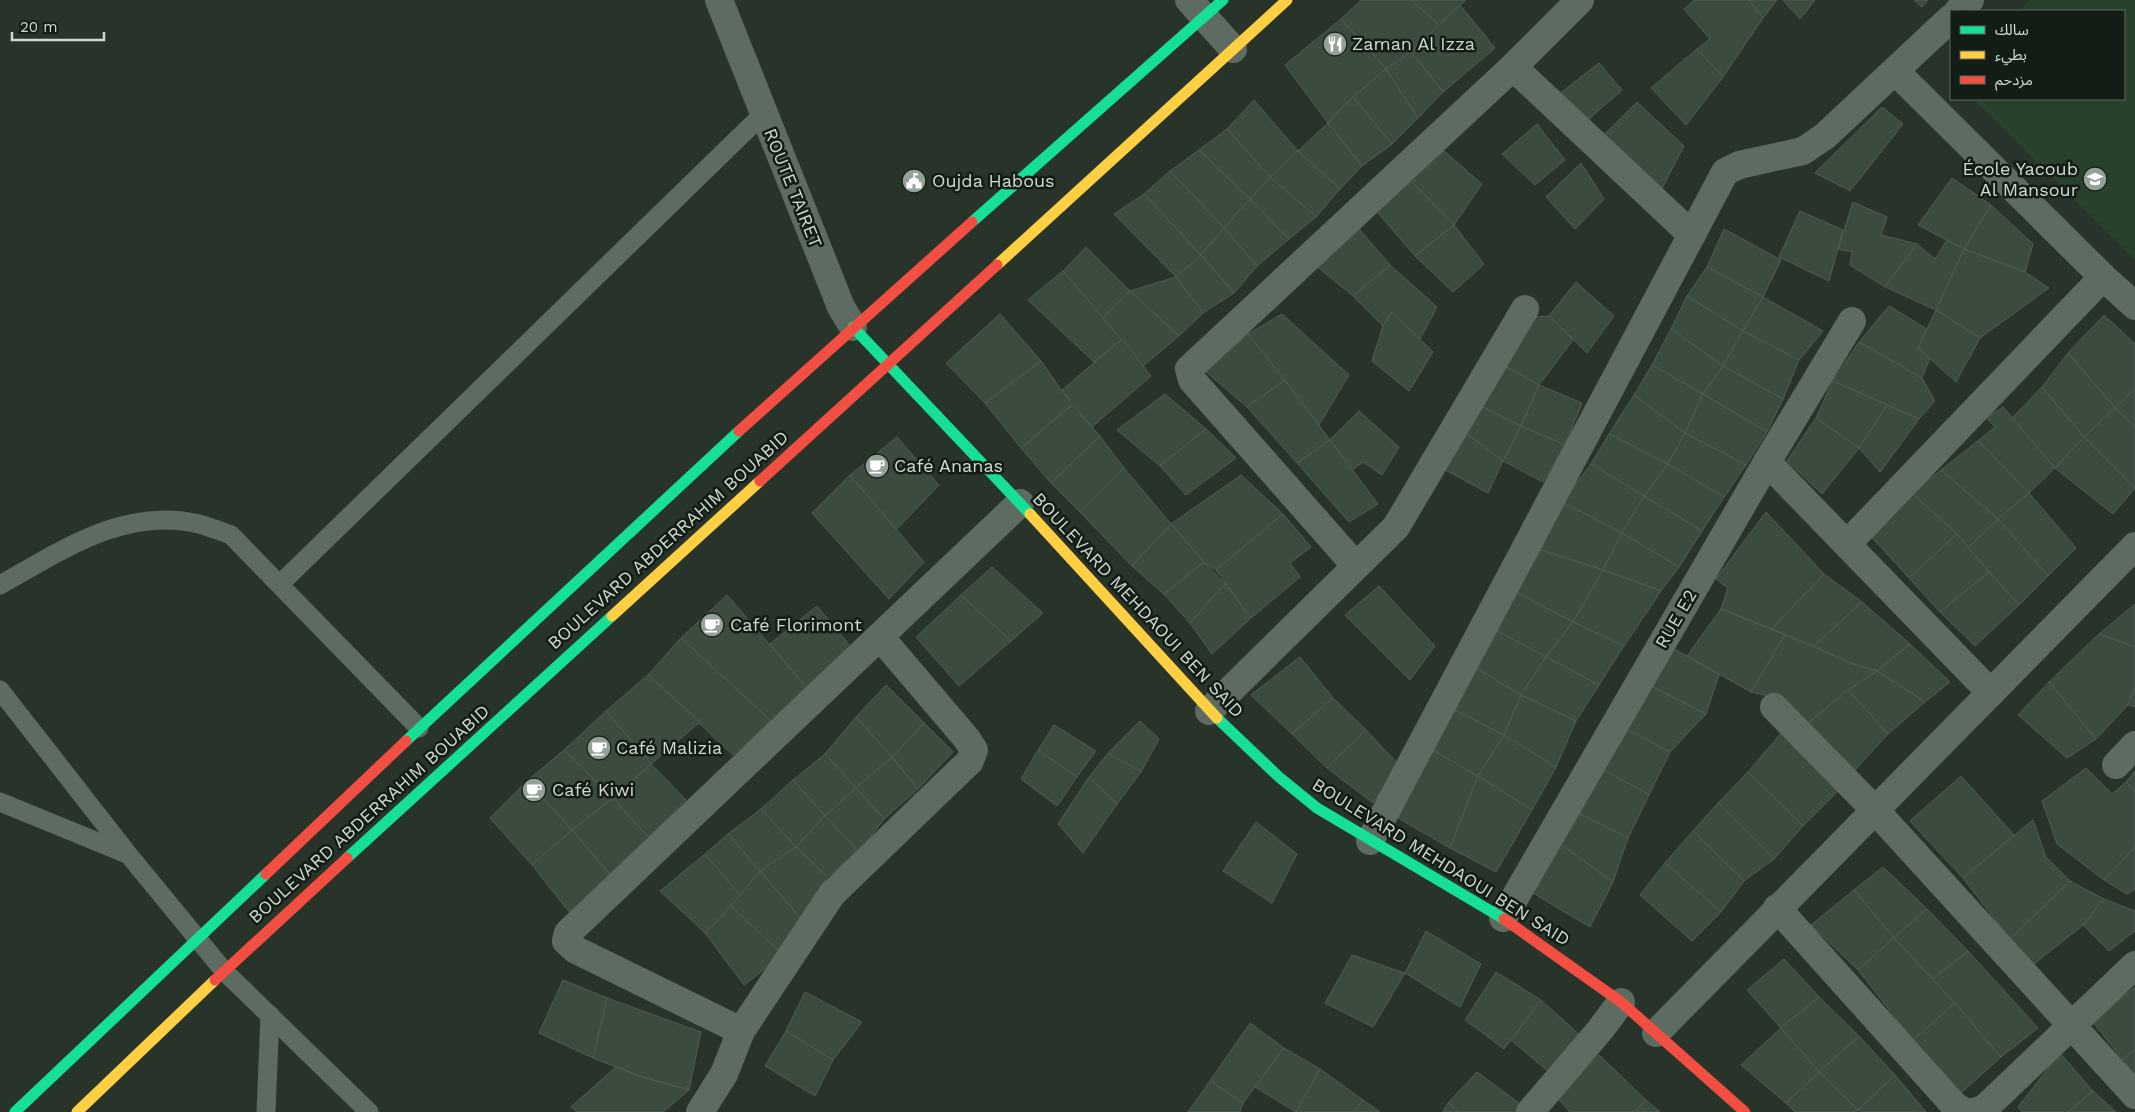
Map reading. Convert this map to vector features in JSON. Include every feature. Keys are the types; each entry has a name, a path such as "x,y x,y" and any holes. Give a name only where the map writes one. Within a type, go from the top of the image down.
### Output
{"main road":[{"name":"BOULEVARD ABDERRAHIM BOUABID","path":"77,1112 224,971 1287,0"},
{"name":"BOULEVARD ABDERRAHIM BOUABID","path":"15,1112 418,728 853,327 1206,6"},
{"name":"ROUTE TAIRET","path":"853,327 887,364"},
{"name":"BOULEVARD MEHDAOUI BEN SAID","path":"887,364 1020,503 1209,711 1278,777 1317,808 1503,918 1621,1002 1745,1112"}],"street":[{"name":"ROUTE TAIRET","path":"719,0 762,114 841,307 853,327"},
{"path":"1355,565 1192,380 1188,369 1512,67 1580,0"},
{"path":"1959,10 1970,0"},
{"path":"1206,6 1233,49"},
{"path":"1370,841 1725,172 1739,165 1803,151 1825,136 1896,72 1950,19"},
{"path":"1512,67 1692,235"},
{"path":"1896,72 2103,277 2135,306"},
{"path":"1846,544 2103,277"},
{"path":"1209,711 1355,565 1396,528 1525,309"},
{"name":"RUE E2","path":"1503,918 1767,462 1852,321"},
{"path":"1767,462 1991,693"},
{"path":"741,1031 576,950 566,941 568,933 881,638 1020,503"},
{"path":"1656,1034 1777,908 2135,546"},
{"path":"700,1112 724,1074 741,1031 832,894 970,761 974,750 967,740 881,638"},
{"path":"1774,707 1875,810 2135,1095"},
{"path":"2116,765 2135,745"},
{"path":"1777,908 1954,1105 1964,1112"},
{"path":"1973,1112 1984,1109 2135,965"},
{"path":"1530,1112 1621,1002"}],"lane":[{"path":"280,584 762,114"},
{"path":"0,585 91,535 123,524 172,521 197,524 231,535 418,728"},
{"path":"0,690 128,854 224,971 369,1112"},
{"path":"0,802 128,854"},
{"path":"266,1112 270,1015"}],"shaded area":[{"name":"École Yacoub Al Mansour","path":"2031,0 2135,0 2135,260 1974,100 2125,100 2125,10 2020,10"}],"building":[{"path":"1361,0 1412,0 1438,24 1411,52 1386,69 1341,19"},
{"path":"1412,0 1466,0 1438,24"},
{"path":"1694,0 1749,0 1763,18 1723,77 1697,49 1710,39 1684,9"},
{"path":"1749,0 1777,0 1763,18"},
{"path":"1783,0 1815,0 1800,19"},
{"path":"1914,0 1928,0 1922,7"},
{"path":"1460,5 1495,48 1443,92 1411,52"},
{"path":"1341,19 1386,69 1353,97 1328,123 1285,65"},
{"path":"1697,49 1723,77 1686,125 1651,88"},
{"path":"1411,52 1443,92 1418,118 1386,69"},
{"path":"1599,63 1622,90 1582,125 1558,95"},
{"path":"1386,69 1418,118 1392,144 1353,97"},
{"path":"1353,97 1392,144 1362,166 1328,123"},
{"path":"1254,100 1298,151 1270,177 1227,129"},
{"path":"1637,102 1684,146 1660,192 1602,137"},
{"path":"1882,107 1903,124 1850,191 1815,173"},
{"path":"1328,123 1362,166 1340,189 1298,151"},
{"path":"1537,124 1565,160 1535,185 1502,154"},
{"path":"1227,129 1270,177 1250,199 1199,150"},
{"path":"1199,150 1250,199 1224,228 1170,171"},
{"path":"1298,151 1340,189 1316,217 1270,177"},
{"path":"1444,151 1482,184 1454,225 1412,182"},
{"path":"1581,163 1604,199 1575,229 1546,197"},
{"path":"1170,171 1224,228 1201,255 1144,194"},
{"path":"1270,177 1316,217 1289,239 1250,199"},
{"path":"1952,178 1991,205 1964,249 1918,225"},
{"path":"1412,182 1454,225 1415,256 1372,206"},
{"path":"1144,194 1201,255 1176,277 1114,214"},
{"path":"1250,199 1289,239 1257,266 1224,228"},
{"path":"1853,202 1887,217 1881,235 1917,244 1885,287 1850,265 1852,252 1838,249"},
{"path":"1991,205 2033,244 2025,272 1964,249"},
{"path":"1800,211 1843,230 1829,281 1779,257"},
{"path":"1454,225 1484,264 1453,292 1415,256"},
{"path":"1224,228 1257,266 1234,293 1201,255"},
{"path":"1359,229 1390,265 1353,296 1314,264"},
{"path":"1724,229 1781,260 1763,297 1707,267"},
{"path":"1947,240 1964,249 1936,310 1885,287 1917,244 1935,259"},
{"path":"1086,247 1130,291 1103,318 1063,271"},
{"path":"1964,249 2025,272 2049,288 1980,338 1936,310"},
{"path":"1201,255 1234,293 1203,313 1176,277"},
{"path":"1390,265 1437,307 1419,341 1392,312 1383,326 1353,296"},
{"path":"1707,267 1763,297 1743,331 1687,296"},
{"path":"1063,271 1122,339 1094,362 1028,300"},
{"path":"1176,277 1203,313 1179,336 1130,291"},
{"path":"1576,282 1614,316 1587,353 1549,316"},
{"path":"1130,291 1179,336 1143,366 1103,318"},
{"path":"1687,296 1743,331 1723,366 1671,329"},
{"path":"1763,297 1823,331 1799,360 1743,331"},
{"path":"1889,306 1927,329 1918,348 1930,358 1922,378 1859,342"},
{"path":"1936,310 1980,338 1956,382 1918,348"},
{"path":"1392,312 1433,352 1409,391 1372,361 1383,326"},
{"path":"1000,314 1041,361 985,403 946,363"},
{"path":"1282,314 1349,375 1319,425 1248,334"},
{"path":"2104,315 2135,344 2135,388 2115,408 2068,353"},
{"path":"1549,316 1573,340 1539,385 1498,362 1534,317"},
{"path":"1671,329 1723,366 1703,394 1652,365"},
{"path":"1743,331 1799,360 1783,399 1723,366"},
{"path":"1248,334 1285,380 1247,407 1205,371"},
{"path":"1122,339 1151,376 1092,427 1062,390"},
{"path":"1859,342 1922,378 1935,401 1919,419 1833,381"},
{"path":"2068,353 2115,408 2084,437 2042,387"},
{"path":"1041,361 1072,405 1021,448 985,403"},
{"path":"1498,362 1539,385 1521,426 1475,403"},
{"path":"1652,365 1703,394 1685,433 1634,395"},
{"path":"1723,366 1783,399 1767,432 1703,394"},
{"path":"1285,380 1330,440 1297,463 1247,407"},
{"path":"1833,381 1887,405 1859,448 1816,418"},
{"path":"1539,385 1582,403 1565,445 1521,426"},
{"path":"2042,387 2084,437 2055,468 2012,418"},
{"path":"2135,388 2135,427 2115,408"},
{"path":"1165,394 1206,429 1160,466 1117,430"},
{"path":"1703,394 1767,432 1746,465 1685,433"},
{"path":"1634,395 1685,433 1668,464 1609,434"},
{"path":"1475,403 1521,426 1503,461 1461,430"},
{"path":"1072,405 1100,436 1051,483 1021,448"},
{"path":"1887,405 1919,419 1880,472 1859,448"},
{"path":"2003,407 2055,468 2029,493 1978,441 1995,427 1986,418"},
{"path":"2115,408 2135,427 2135,488 2084,437"},
{"path":"1359,411 1399,447 1382,475 1363,462 1352,470 1330,440"},
{"path":"1816,418 1859,448 1822,494 1787,461"},
{"path":"1521,426 1565,445 1543,482 1503,461"},
{"path":"1206,429 1236,458 1186,495 1160,466"},
{"path":"1461,430 1503,461 1488,493 1436,465"},
{"path":"1685,433 1746,465 1724,497 1668,464"},
{"path":"1609,434 1668,464 1644,496 1591,464"},
{"path":"1100,436 1124,468 1080,512 1051,483"},
{"path":"897,437 939,485 896,530 850,475"},
{"path":"2084,437 2135,488 2113,514 2055,468"},
{"path":"1330,440 1378,504 1349,522 1297,463"},
{"path":"1978,441 2029,493 1998,519 1941,470"},
{"path":"1591,464 1644,496 1622,533 1562,502"},
{"path":"1668,464 1724,497 1702,531 1644,496"},
{"path":"1124,468 1171,524 1132,566 1080,512"},
{"path":"1941,470 1998,519 1968,548 1957,534 1912,493"},
{"path":"850,475 924,562 889,599 812,513"},
{"path":"1241,475 1283,514 1216,570 1204,562 1171,524"},
{"path":"1912,493 1957,534 1909,578 1867,532"},
{"path":"2029,493 2076,548 2048,576 1998,519"},
{"path":"1644,496 1702,531 1679,567 1622,533"},
{"path":"1562,502 1622,533 1603,570 1541,550"},
{"path":"1766,512 1824,574 1772,629 1721,609 1728,588 1716,579"},
{"path":"1283,514 1311,547 1290,563 1300,577 1251,618 1216,570"},
{"path":"1998,519 2048,576 2019,605 1968,548"},
{"path":"1171,524 1204,562 1164,594 1132,566"},
{"path":"1622,533 1679,567 1661,591 1603,570"},
{"path":"1957,534 1989,572 1940,612 1909,578"},
{"path":"1541,550 1603,570 1573,622 1514,591"},
{"path":"1204,562 1225,584 1190,623 1164,594"},
{"path":"992,567 1043,613 1011,641 961,595"},
{"path":"1603,570 1661,591 1624,646 1573,622"},
{"path":"1989,572 2019,605 1975,646 1940,612"},
{"path":"1824,574 1862,602 1814,646 1772,629"},
{"path":"1225,584 1251,618 1212,654 1190,623"},
{"path":"1379,586 1435,646 1410,680 1345,615"},
{"path":"1514,591 1573,622 1546,657 1496,630"},
{"path":"727,595 806,687 771,721 681,638"},
{"path":"961,595 1011,641 959,686 916,637"},
{"path":"1862,602 1910,644 1877,671 1853,664 1814,646"},
{"path":"2135,604 2135,647 2099,634"},
{"path":"817,606 851,647 806,687 770,644"},
{"path":"1721,609 1785,635 1751,692 1687,656"},
{"path":"1573,622 1624,646 1599,685 1546,657"},
{"path":"1496,630 1546,657 1521,695 1476,668"},
{"path":"2099,634 2135,647 2135,687 2128,705 2096,739 2049,682"},
{"path":"1785,635 1853,664 1877,671 1848,690 1807,724 1778,698 1751,692"},
{"path":"681,638 771,721 733,755 648,675"},
{"path":"1910,644 1950,682 1925,702 1877,671"},
{"path":"1673,648 1719,675 1706,714 1651,686"},
{"path":"1300,657 1333,698 1292,734 1251,695"},
{"path":"1546,657 1599,685 1576,721 1521,695"},
{"path":"1476,668 1521,695 1504,735 1451,708"},
{"path":"1877,671 1925,702 1888,734 1848,690"},
{"path":"648,675 700,722 651,764 606,711"},
{"path":"2049,682 2096,739 2067,758 2018,715"},
{"path":"886,685 924,723 892,757 856,717"},
{"path":"1651,686 1706,714 1670,752 1625,728"},
{"path":"2135,687 2135,707 2128,705"},
{"path":"1848,690 1888,734 1855,770 1807,724"},
{"path":"1521,695 1576,721 1556,767 1504,735"},
{"path":"1333,698 1366,730 1327,768 1292,734"},
{"path":"1451,708 1504,735 1478,776 1431,749"},
{"path":"606,711 651,764 613,798 564,750"},
{"path":"856,717 892,757 856,788 825,754"},
{"path":"1140,721 1159,739 1141,772 1108,753"},
{"path":"924,723 953,752 918,789 892,757"},
{"path":"1054,725 1096,751 1077,777 1038,750"},
{"path":"1625,728 1670,752 1649,795 1601,768"},
{"path":"1366,730 1399,765 1373,803 1327,768"},
{"path":"1782,732 1842,787 1803,826 1748,772"},
{"path":"1504,735 1556,767 1532,810 1478,776"},
{"path":"1431,749 1478,776 1450,848 1398,818"},
{"path":"564,750 613,798 572,830 527,781"},
{"path":"1038,750 1077,777 1057,806 1021,779"},
{"path":"1108,753 1141,772 1117,804 1089,777"},
{"path":"825,754 856,788 825,816 793,780"},
{"path":"892,757 918,789 884,819 856,788"},
{"path":"651,764 686,800 649,838 613,798"},
{"path":"1601,768 1649,795 1628,838 1576,812"},
{"path":"2086,768 2112,794 2126,782 2135,792 2135,847 2104,880 2057,844 2042,801"},
{"path":"2135,771 2135,792 2126,782"},
{"path":"1748,772 1803,826 1774,859 1718,803"},
{"path":"1478,776 1532,810 1496,872 1450,848"},
{"path":"1961,776 2014,835 1963,878 1910,821"},
{"path":"1089,777 1117,804 1083,853 1058,824"},
{"path":"793,780 825,816 796,847 761,809"},
{"path":"527,781 572,830 532,865 490,818"},
{"path":"856,788 884,819 859,852 825,816"},
{"path":"613,798 649,838 611,876 572,830"},
{"path":"1718,803 1774,859 1744,881 1693,831"},
{"path":"761,809 796,847 760,871 728,834"},
{"path":"1576,812 1628,838 1613,882 1559,843"},
{"path":"825,816 859,852 827,877 796,847"},
{"path":"2033,820 2046,857 2070,881 2010,939 1963,878"},
{"path":"1256,822 1297,854 1272,903 1223,871"},
{"path":"572,830 611,876 570,913 532,865"},
{"path":"1693,831 1744,881 1721,912 1665,863"},
{"path":"728,834 760,871 741,896 705,854"},
{"path":"1559,843 1613,882 1590,927 1531,892"},
{"path":"796,847 827,877 801,919 760,871"},
{"path":"2135,847 2135,889 2127,894 2104,880"},
{"path":"705,854 741,896 705,933 660,891"},
{"path":"1665,863 1721,912 1692,941 1640,895"},
{"path":"1883,867 1927,909 1894,938 1854,890"},
{"path":"760,871 801,919 783,955 731,906"},
{"path":"2070,881 2104,899 2083,925 2034,964 2010,939"},
{"path":"1854,890 1894,938 1858,970 1811,925"},
{"path":"2104,899 2135,911 2135,931 2109,951 2083,925"},
{"path":"731,906 783,955 744,985 705,933"},
{"path":"1927,909 1968,951 1933,979 1894,938"},
{"path":"1426,931 1481,964 1460,1007 1405,973"},
{"path":"1894,938 1955,1003 1913,1040 1858,970"},
{"path":"1968,951 2038,1028 2001,1057 1933,979"},
{"path":"1352,955 1405,973 1373,1027 1325,1003"},
{"path":"1784,959 1819,997 1781,1028 1747,990"},
{"path":"1496,972 1541,1000 1504,1049 1465,1020"},
{"path":"563,980 607,998 593,1058 539,1033"},
{"path":"2135,987 2135,1049 2123,1060 2092,1021"},
{"path":"805,992 862,1022 833,1060 786,1031"},
{"path":"1819,997 1859,1036 1819,1072 1781,1028"},
{"path":"607,998 701,1032 689,1090 642,1077 593,1058"},
{"path":"1541,1000 1582,1037 1549,1072 1511,1040"},
{"path":"1955,1003 2001,1057 1961,1093 1913,1040"},
{"path":"1250,1023 1284,1048 1243,1103 1210,1081"},
{"path":"1781,1028 1819,1072 1786,1103 1741,1065"},
{"path":"786,1031 833,1060 815,1096 765,1066"},
{"path":"1859,1036 1895,1075 1858,1110 1819,1072"},
{"path":"1284,1048 1320,1069 1296,1112 1255,1087"},
{"path":"2135,1049 2135,1074 2123,1060"},
{"path":"2060,1053 2093,1091 2068,1112 2022,1112 2018,1107"},
{"path":"1599,1055 1646,1100 1635,1112 1570,1112 1557,1098"},
{"path":"616,1067 642,1077 689,1090 663,1112 577,1112 571,1107"},
{"path":"1320,1069 1363,1100 1354,1112 1296,1112"},
{"path":"1477,1072 1523,1106 1519,1112 1459,1112 1448,1103"},
{"path":"1819,1072 1858,1110 1856,1112 1795,1112 1786,1103"},
{"path":"1895,1075 1926,1112 1861,1112 1858,1110"},
{"path":"1210,1081 1243,1103 1240,1112 1188,1112"},
{"path":"2093,1091 2116,1112 2068,1112"},
{"path":"1363,1100 1380,1112 1354,1112"},
{"path":"1646,1100 1660,1112 1635,1112"},
{"path":"1448,1103 1459,1112 1443,1112"}],"traffic: fast":[{"path":"972,222 1223,0"},
{"path":"853,327 1030,514"},
{"path":"406,741 739,431"},
{"path":"347,858 612,616"},
{"path":"1217,718 1279,777 1317,808 1504,919"},
{"path":"15,1112 266,874"}],"traffic: slow":[{"path":"997,265 1287,0"},
{"path":"612,616 760,481"},
{"path":"1030,514 1217,718"},
{"path":"77,1112 215,980"}],"traffic: jam":[{"path":"739,431 972,222"},
{"path":"760,481 997,265"},
{"path":"266,874 406,741"},
{"path":"215,980 347,858"},
{"path":"1504,919 1621,1002 1745,1112"}],"place":[{"name":"Zaman Al Izza","path":"1335,44"},
{"name":"École Yacoub Al Mansour","path":"2095,179"},
{"name":"Oujda Habous","path":"914,181"},
{"name":"Café Ananas","path":"877,466"},
{"name":"Café Florimont","path":"712,625"},
{"name":"Café Malizia","path":"599,748"},
{"name":"Café Kiwi","path":"534,790"}]}
